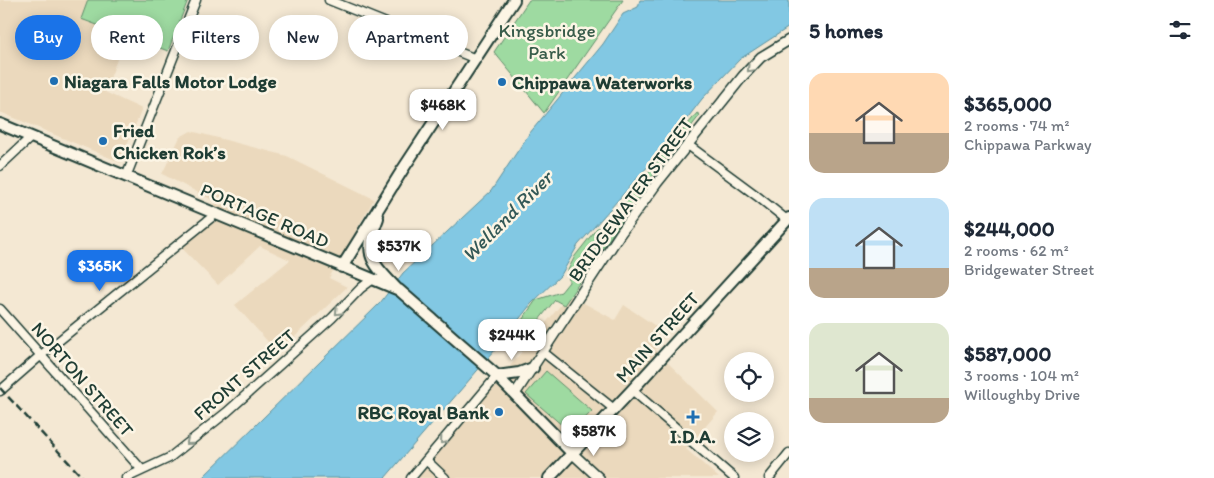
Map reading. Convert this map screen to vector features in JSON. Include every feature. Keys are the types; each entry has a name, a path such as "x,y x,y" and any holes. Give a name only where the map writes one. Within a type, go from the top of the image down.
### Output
{"main road":[{"path":"342,267 514,0"},
{"name":"PORTAGE ROAD","path":"0,124 399,290 495,375 573,454"},
{"path":"390,190 374,230 369,249 372,258 381,271 399,290"},
{"name":"MAIN STREET","path":"549,478 788,219"},
{"path":"495,375 518,373 533,368"}],"street":[{"path":"126,176 196,0"},
{"path":"329,0 476,59"},
{"name":"BRIDGEWATER STREET","path":"515,394 620,234 657,182 734,87 761,57 789,40"},
{"path":"0,166 30,138"},
{"path":"688,144 788,219"},
{"path":"0,391 40,356 217,213"},
{"name":"FRONT STREET","path":"126,478 169,458 220,418 326,324 361,288 374,279"},
{"name":"NORTON STREET","path":"0,310 142,470"},
{"path":"543,352 614,409"},
{"path":"410,478 495,375"},
{"path":"632,390 734,478"},
{"path":"769,478 789,453"},
{"path":"573,454 598,478"},
{"path":"426,460 445,478"}],"shaded area":[{"path":"0,0 92,0 86,21 91,23 91,60 117,60 105,92 142,109 120,162 0,112"},
{"path":"191,131 287,156 374,199 329,278 347,287 278,353 235,305 290,260 260,246 218,285 178,244 208,221 216,202 162,174 180,137"},
{"path":"569,295 615,320 624,305 666,333 655,350 718,412 686,449 719,478 417,478"}],"green space":[{"path":"88,0 188,0 182,15 173,15 173,38 168,51 163,49 163,15 91,15 91,23 81,19"},
{"name":"Kingsbridge Park","path":"529,0 623,0 544,113 494,52"},
{"path":"697,113 700,115 651,178 564,305 555,300 534,326 543,336 537,333 523,350 515,348 502,349 536,300 561,292 569,282 568,270 575,256 597,228 604,227"},
{"path":"546,371 592,411 571,433 526,394"}],"water":[{"name":"Welland River","path":"640,0 789,0 789,27 740,59 702,99 666,146 578,245 561,275 531,304 495,350 385,478 202,478 380,303 403,273 491,191 529,134 603,44 623,14 638,7"}],"railway":[{"path":"0,388 83,478"}],"place":[{"name":"Niagara Falls Motor Lodge","path":"54,81"},
{"name":"Chippawa Waterworks","path":"502,82"},
{"name":"Fried Chicken Rok’s","path":"103,141"},
{"name":"RBC Royal Bank","path":"499,412"},
{"name":"I.D.A.","path":"693,417"}]}
